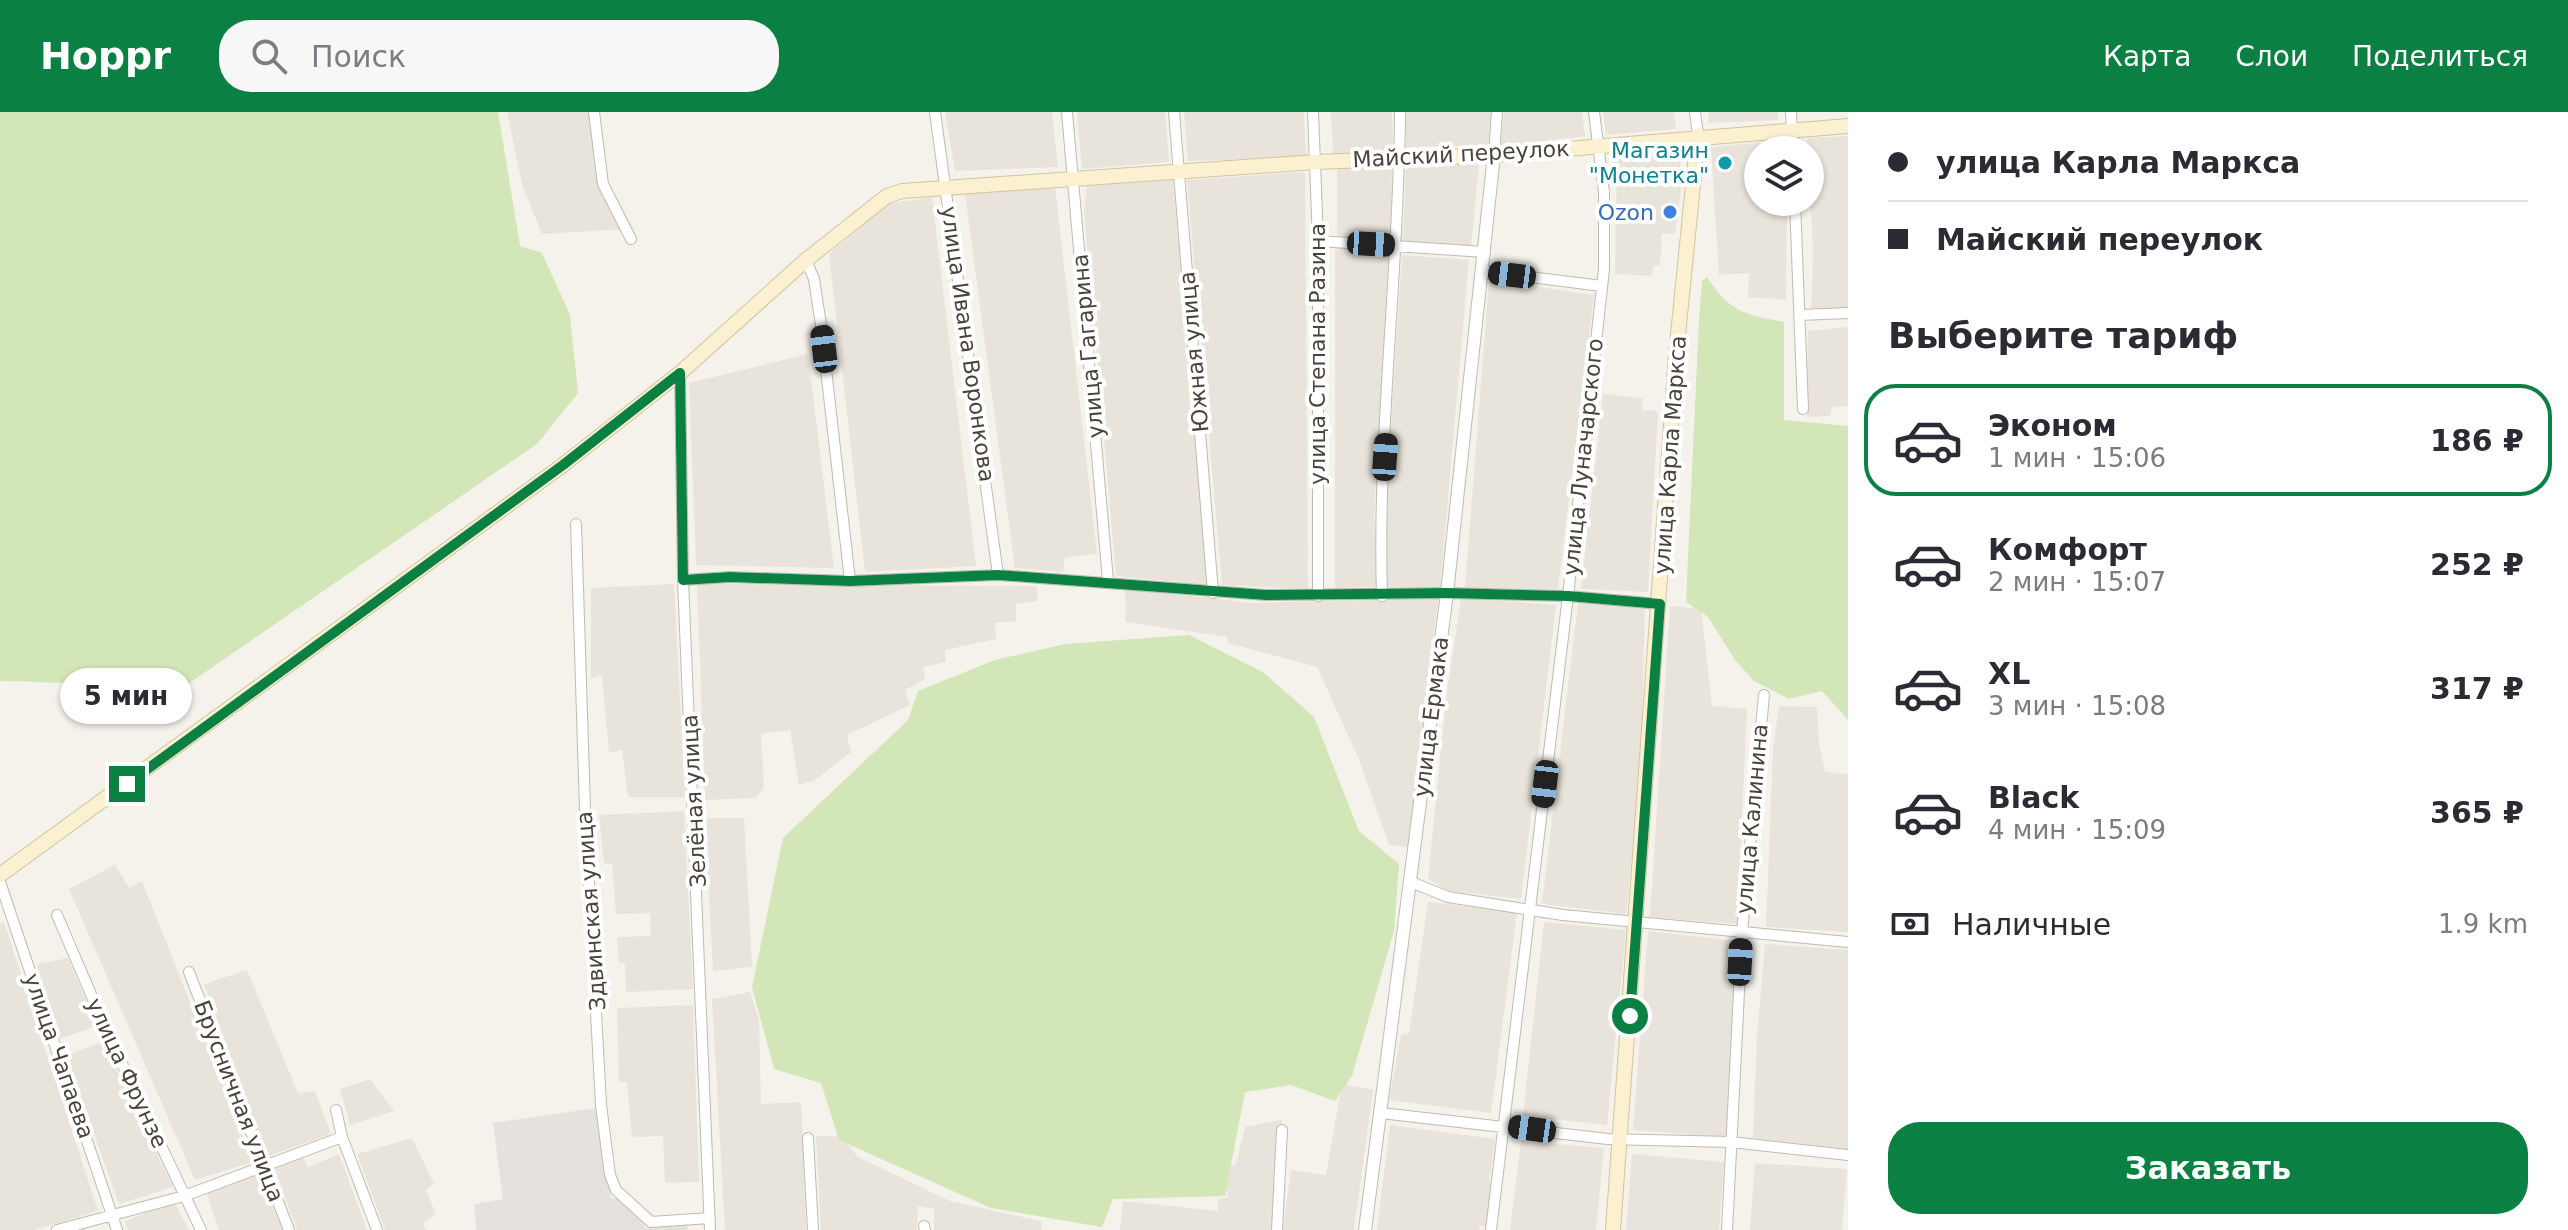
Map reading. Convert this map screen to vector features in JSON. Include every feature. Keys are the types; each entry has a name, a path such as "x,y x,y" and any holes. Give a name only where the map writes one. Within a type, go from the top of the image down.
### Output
{"main road":[{"name":"Майский переулок","path":"0,875 563,465 680,373 806,260 887,196 1315,162 1494,155 1698,135 1848,126"},
{"name":"улица Карла Маркса","path":"1613,1230 1676,355 1698,135"}],"street":[{"path":"594,112 603,184 631,239"},
{"name":"улица Ивана Воронкова","path":"935,112 998,575"},
{"name":"улица Гагарина","path":"1067,112 1108,581"},
{"name":"Южная улица","path":"1174,112 1213,593"},
{"name":"улица Степана Разина","path":"1313,112 1318,241 1318,596"},
{"path":"1382,596 1380,531 1397,245 1400,112"},
{"path":"1494,155 1497,112"},
{"name":"улица Луначарского","path":"1491,1230 1506,1125 1602,286 1604,192 1594,112"},
{"name":"улица Карла Маркса","path":"1695,112 1698,135"},
{"path":"1791,112 1793,136"},
{"name":"улица Ермака","path":"1365,1230 1447,593 1494,155"},
{"path":"1796,216 1803,409"},
{"path":"1318,241 1485,252"},
{"path":"806,260 814,279 821,325 850,581"},
{"path":"1482,271 1602,286"},
{"path":"1800,315 1848,313"},
{"name":"Зелёная улица","path":"680,373 683,580 710,1230"},
{"name":"Здвинская улица","path":"576,524 585,809 601,1105 610,1175 616,1190 651,1222 710,1218"},
{"path":"683,580 730,577 850,581 998,575 1108,581 1213,593 1382,596 1447,593 1568,596 1660,604"},
{"name":"улица Калинина","path":"1727,1230 1742,932 1764,695"},
{"name":"улица Чапаева","path":"0,882 117,1230"},
{"path":"1411,882 1448,897 1530,909 1637,923 1848,942"},
{"name":"улица Фрунзе","path":"57,915 201,1230"},
{"name":"Брусничная улица","path":"189,972 261,1165 289,1230"},
{"path":"336,1110 342,1137 377,1230"},
{"path":"1381,1113 1620,1139 1731,1142 1848,1155"},
{"path":"1277,1230 1282,1130"},
{"path":"57,1230 184,1196 342,1137"},
{"path":"808,1138 813,1230"}],"shaded area":[{"path":"507,112 594,112 606,186 628,229 542,234 522,185"},
{"path":"945,112 1052,112 1058,167 955,171"},
{"path":"1077,112 1165,112 1169,162 1082,169"},
{"path":"1184,112 1304,112 1306,157 1188,161"},
{"path":"1331,112 1392,112 1393,153 1333,154"},
{"path":"1405,112 1491,112 1488,146 1406,147"},
{"path":"1504,112 1582,112 1585,136 1500,147"},
{"path":"1603,112 1674,112 1676,129 1606,135"},
{"path":"1708,112 1777,112 1778,120 1709,123"},
{"path":"1848,136 1848,310 1811,313 1811,216 1824,216 1824,137"},
{"path":"1744,144 1744,216 1787,216 1786,300 1748,297 1749,273 1719,275 1711,147"},
{"path":"1680,147 1681,191 1675,233 1662,234 1660,265 1653,265 1652,276 1615,274 1617,156"},
{"path":"1479,164 1471,247 1403,241 1406,165"},
{"path":"1392,167 1391,241 1337,237 1337,168"},
{"path":"1305,172 1308,589 1222,585 1187,180"},
{"path":"1173,180 1208,585 1116,576 1084,211 1087,186"},
{"path":"1055,187 1097,554 1065,557 1063,572 1015,568 965,194"},
{"path":"932,197 976,566 865,572 829,254 887,204"},
{"path":"1335,247 1389,250 1374,514 1378,587 1335,588"},
{"path":"1402,255 1469,260 1440,589 1385,586 1384,528"},
{"path":"1489,280 1594,295 1558,589 1465,588"},
{"path":"1848,327 1848,406 1832,407 1830,416 1807,417 1808,331"},
{"path":"808,354 834,568 696,565 689,383"},
{"path":"1603,394 1643,398 1642,410 1658,411 1648,592 1581,589"},
{"path":"674,584 685,797 628,797 622,750 609,753 602,675 591,678 591,588"},
{"path":"697,584 1037,586 1037,601 1016,604 1016,621 995,623 996,639 945,650 946,662 923,667 925,679 905,690 910,705 847,735 851,752 815,780 799,785 790,730 761,734 764,788 755,798 705,800"},
{"path":"1125,588 1251,603 1438,598 1409,847 1389,845 1358,757 1317,667 1228,643 1227,637 1126,622"},
{"path":"1461,598 1556,605 1521,899 1448,891 1428,879 1446,699"},
{"path":"1578,603 1645,607 1641,763 1626,914 1542,904"},
{"path":"1670,606 1701,609 1712,706 1747,709 1737,924 1650,917"},
{"path":"1779,706 1817,707 1819,744 1825,772 1848,774 1848,932 1766,927 1773,749"},
{"path":"684,811 693,989 626,992 625,963 619,963 617,937 651,936 650,913 616,914 612,864 604,863 599,815"},
{"path":"705,818 744,818 752,967 713,971"},
{"path":"115,865 129,888 142,881 253,1162 195,1180 69,889"},
{"path":"1428,902 1517,912 1491,1113 1389,1100 1401,1035 1409,1034"},
{"path":"4,922 98,1211 35,1230 0,1230 0,924"},
{"path":"1544,922 1626,930 1607,1125 1523,1116"},
{"path":"1648,931 1737,941 1726,1137 1633,1130"},
{"path":"1765,944 1848,950 1848,1149 1753,1138"},
{"path":"68,958 97,1026 59,1039 37,964"},
{"path":"247,970 298,1093 315,1091 331,1134 266,1157 204,984"},
{"path":"750,992 759,1020 761,1104 801,1102 806,1230 725,1230 712,999"},
{"path":"693,1005 699,1182 665,1183 663,1136 632,1137 627,1082 619,1082 617,1008"},
{"path":"103,1042 173,1187 119,1204 66,1055"},
{"path":"370,1079 394,1111 350,1125 340,1089"},
{"path":"1342,1084 1373,1090 1354,1230 1283,1230 1291,1170 1326,1175"},
{"path":"597,1108 611,1198 636,1199 645,1228 687,1226 688,1230 476,1230 474,1204 503,1199 493,1123"},
{"path":"1282,1119 1273,1230 1120,1230 1123,1201 1218,1211 1218,1199 1228,1198 1223,1167 1236,1165 1245,1127"},
{"path":"1390,1125 1495,1139 1489,1182 1494,1186 1488,1227 1480,1225 1479,1230 1377,1230"},
{"path":"816,1136 841,1136 858,1157 950,1201 1041,1221 1042,1230 934,1230 934,1209 918,1206 917,1230 821,1230"},
{"path":"412,1138 434,1184 426,1190 436,1214 423,1223 426,1230 385,1230 357,1154"},
{"path":"1521,1141 1604,1148 1596,1230 1510,1230"},
{"path":"339,1154 367,1230 297,1230 273,1164 302,1155 308,1167"},
{"path":"1632,1154 1724,1162 1719,1230 1626,1230"},
{"path":"1755,1163 1847,1169 1842,1230 1750,1230"},
{"path":"258,1173 283,1230 219,1230 205,1188"},
{"path":"174,1202 189,1230 128,1230 125,1221"}],"green space":[{"path":"0,112 498,112 520,246 542,253 570,315 578,393 537,444 185,686 0,681"},
{"path":"1707,277 1723,297 1739,310 1784,322 1784,420 1848,426 1848,720 1822,691 1789,699 1754,681 1735,660 1708,617 1686,602 1699,319 1702,281"},
{"path":"1189,635 1263,672 1314,717 1359,831 1399,864 1394,931 1352,1076 1335,1101 1291,1085 1245,1092 1225,1196 1113,1199 1102,1227 991,1208 839,1140 821,1083 774,1069 752,987 783,838 908,720 918,691 995,660 1065,644"}],"place":[{"name":"Магазин \"Монетка\"","path":"1725,163"},
{"name":"Ozon","path":"1670,212"}],"route":[{"path":"127,784 415,570 563,465 680,373 683,580 730,577 850,581 998,575 1108,581 1213,593 1382,596 1447,593 1568,596 1660,604 1630,1016"}]}
